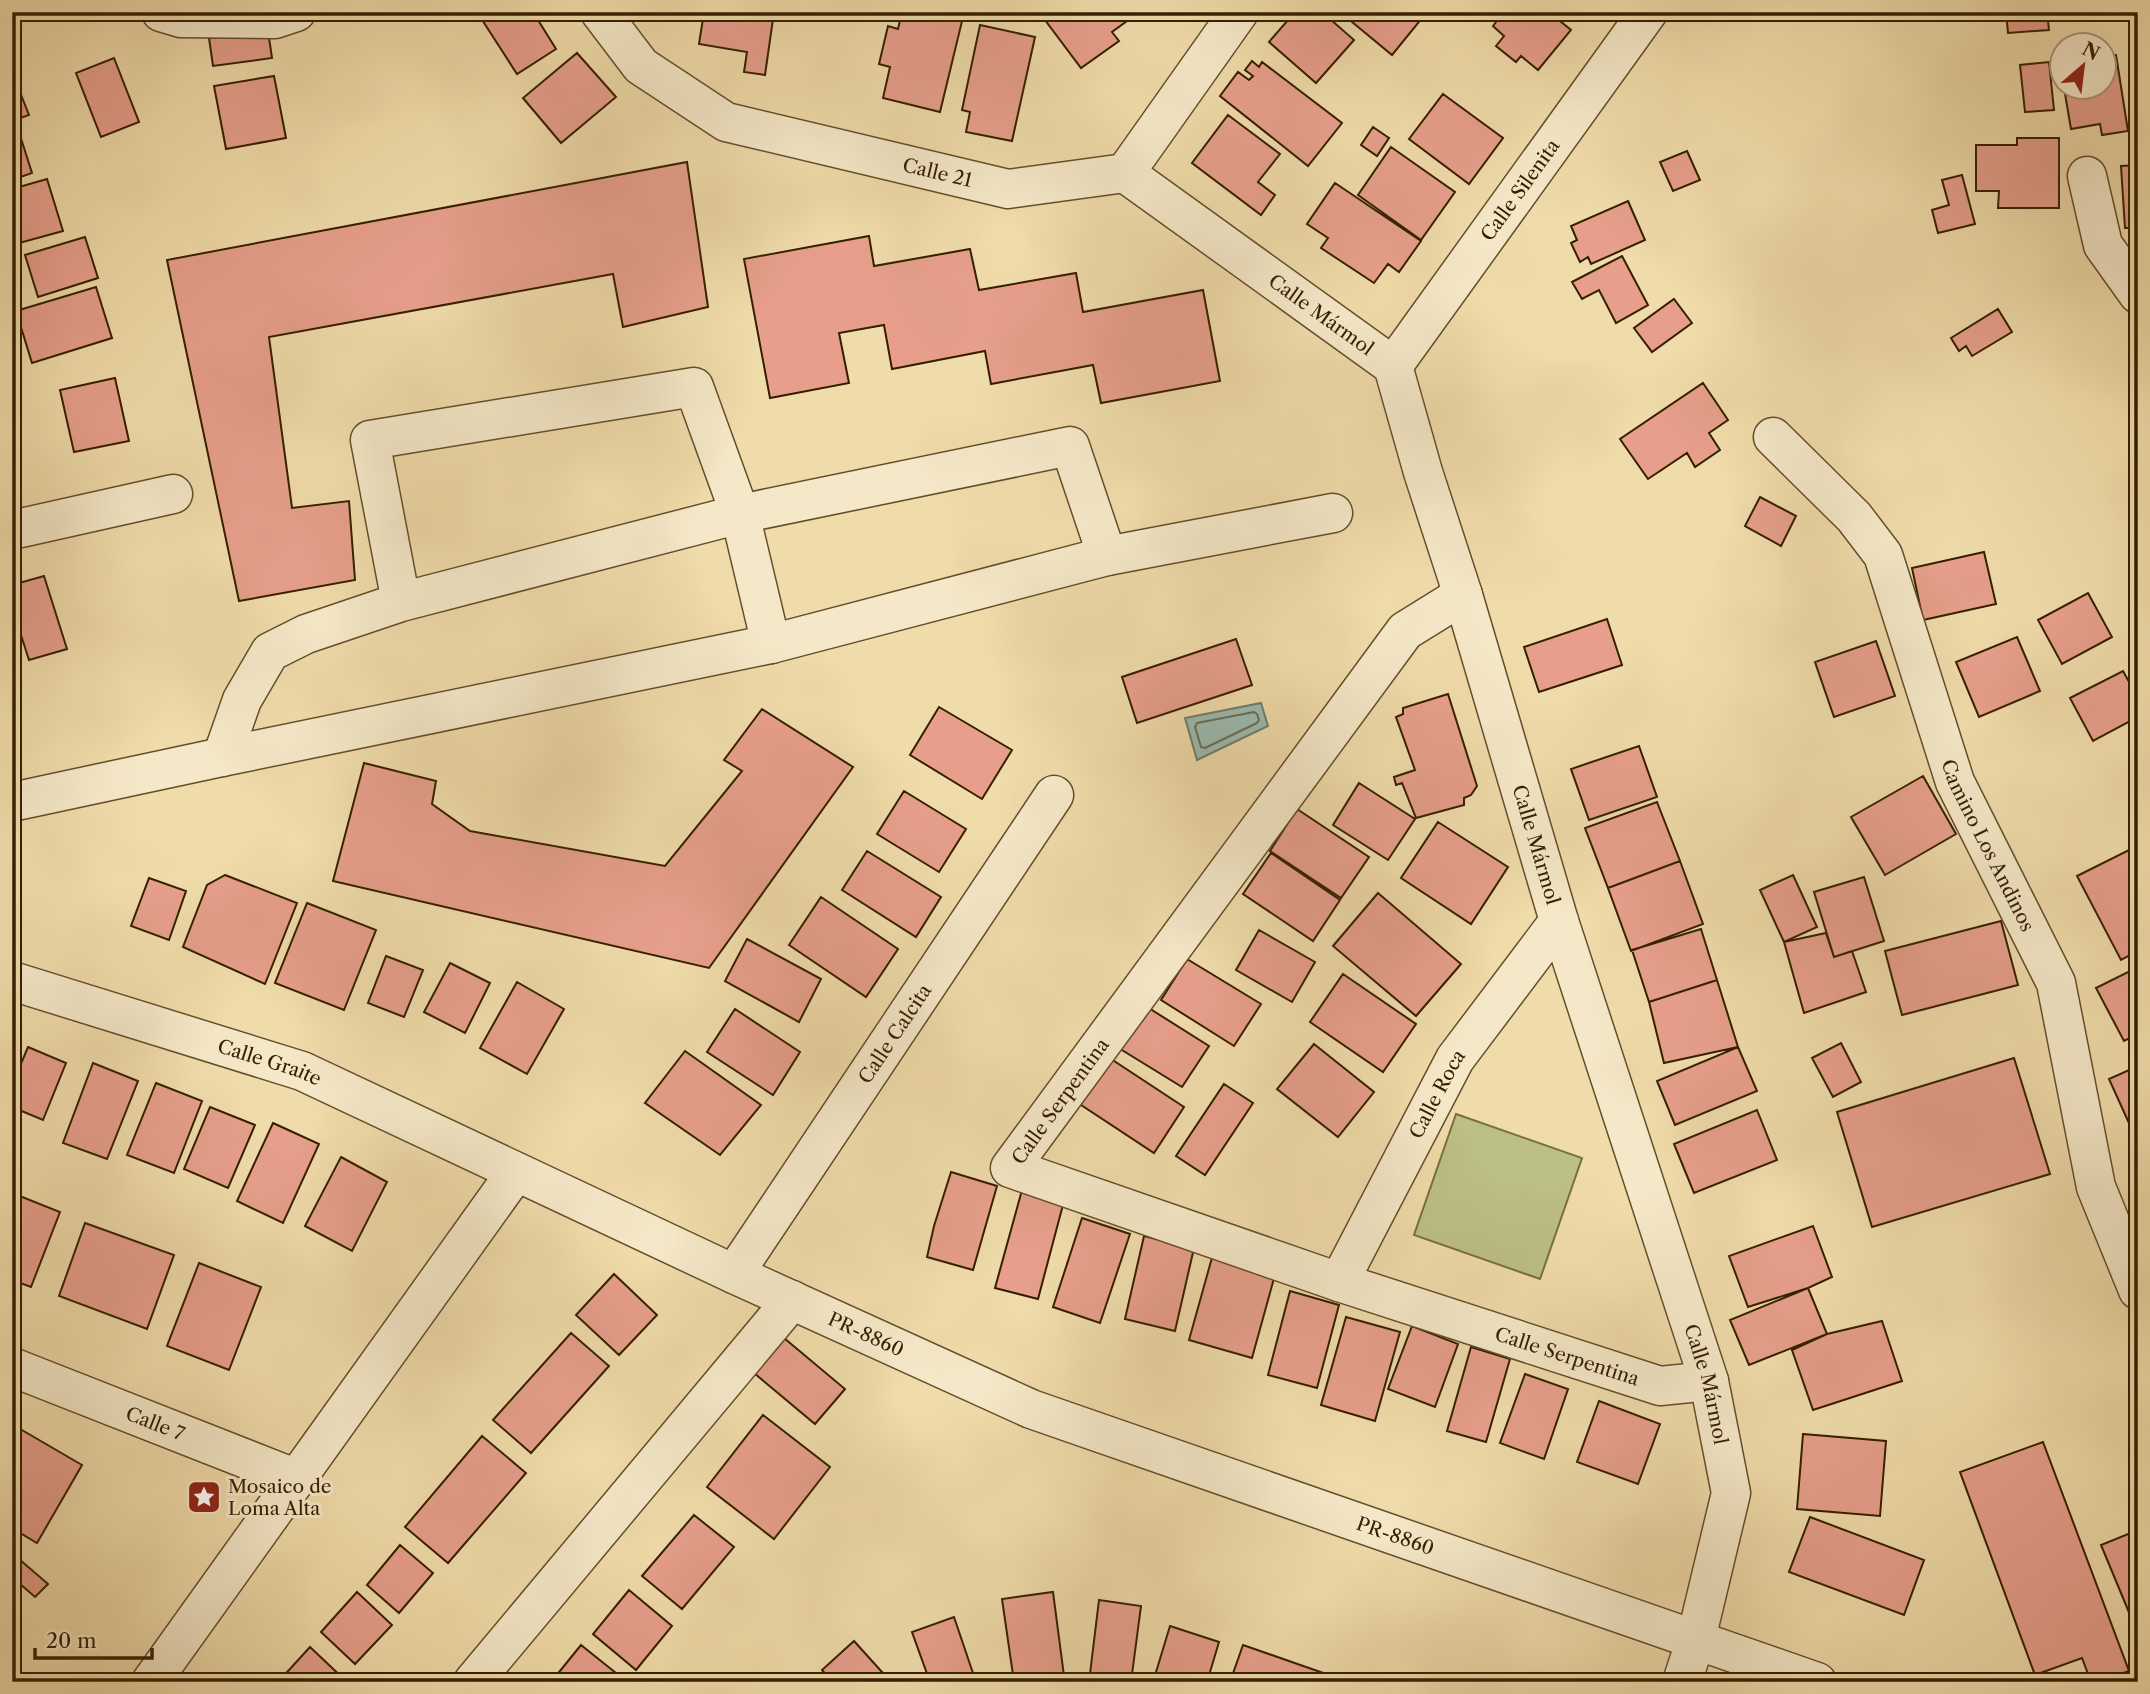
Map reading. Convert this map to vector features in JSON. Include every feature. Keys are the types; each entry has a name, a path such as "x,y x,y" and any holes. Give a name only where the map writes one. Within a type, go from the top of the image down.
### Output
{"street":[{"path":"161,12 181,18 275,19 296,12"},
{"name":"Calle 21","path":"600,12 641,66 726,122 1008,189 1125,173"},
{"path":"1125,173 1239,12"},
{"name":"Calle Silenita","path":"1392,366 1647,12"},
{"name":"Calle Mármol","path":"1125,173 1392,366 1559,921 1709,1381 1731,1493 1696,1639 1682,1682"},
{"path":"2087,176 2103,245 2138,294"},
{"path":"401,602 370,440 694,387 740,514 771,644"},
{"name":"Camino Los Andinos","path":"1773,437 1854,517 1883,555 1955,782 2056,983 2096,1187 2138,1290"},
{"path":"222,757 242,700 270,652 306,634 401,602 740,514 1070,446 1107,556"},
{"path":"13,526 173,494"},
{"path":"12,803 771,644 1107,556 1333,513"},
{"name":"Calle Serpentina","path":"1463,595 1405,631 1010,1168 1339,1282 1660,1386 1709,1381"},
{"name":"Calle Calcita","path":"734,1274 1054,795"},
{"name":"Calle Roca","path":"1339,1282 1455,1059 1559,921"},
{"name":"Calle Graite","path":"12,981 302,1071 516,1172"},
{"path":"151,1682 516,1172"},
{"name":"PR-8860","path":"516,1172 1031,1409 1816,1682"},
{"path":"473,1682 792,1300"},
{"name":"Calle 7","path":"12,1367 297,1479"}],"green space":[{"path":"1456,1114 1582,1158 1540,1279 1414,1235"}],"water":[{"path":"1261,703 1268,726 1197,760 1185,718"}],"building":[{"path":"477,12 533,12 556,49 517,74"},
{"path":"704,12 774,12 765,75 744,72 747,52 699,44"},
{"path":"902,12 943,12 963,17 940,112 883,98 890,67 879,64 888,26 898,29"},
{"path":"1039,12 1121,12 1127,21 1112,32 1119,41 1081,68"},
{"path":"1295,12 1322,12 1354,40 1316,83 1269,42"},
{"path":"1340,12 1417,12 1423,17 1392,55"},
{"path":"1484,12 1549,12 1571,30 1538,70 1521,56 1516,62 1496,46 1504,36 1493,26 1496,22"},
{"path":"2006,12 2047,12 2049,30 2008,33"},
{"path":"980,25 1035,37 1012,141 966,132 970,112 962,110"},
{"path":"268,31 272,58 213,66 209,38"},
{"path":"577,53 616,97 561,143 523,98"},
{"path":"114,58 139,122 101,137 76,73"},
{"path":"1252,61 1259,67 1262,62 1342,123 1308,166 1220,96 1238,72 1249,80 1253,76 1245,70"},
{"path":"2048,62 2048,102 2053,102 2054,110 2025,112 2020,65"},
{"path":"2118,68 2128,131 2102,135 2100,124 2071,129 2066,102 2118,102"},
{"path":"12,72 29,115 12,121"},
{"path":"274,76 286,138 226,149 214,86"},
{"path":"1443,94 1503,138 1469,184 1409,139"},
{"path":"1228,115 1280,154 1258,182 1275,195 1261,215 1192,163"},
{"path":"17,126 32,173 12,180 12,127"},
{"path":"1373,127 1389,138 1377,156 1361,145"},
{"path":"2017,138 2059,138 2059,208 1998,208 1999,191 1976,191 1976,145 2017,145"},
{"path":"1391,147 1455,192 1421,240 1358,195"},
{"path":"1687,151 1700,180 1673,191 1660,162"},
{"path":"687,162 708,307 623,327 613,274 269,337 292,508 349,501 355,580 239,601 167,260"},
{"path":"2138,165 2138,228 2125,228 2121,166"},
{"path":"1962,175 1975,224 1938,233 1932,210 1949,205 1942,180"},
{"path":"47,179 63,231 12,245 12,189"},
{"path":"1335,183 1421,241 1399,272 1388,264 1374,283 1321,248 1328,238 1307,224"},
{"path":"1628,201 1645,240 1591,264 1588,257 1580,262 1571,243 1577,240 1571,226"},
{"path":"869,236 874,266 970,249 979,290 1076,273 1083,312 1203,290 1220,381 1101,403 1093,365 991,384 985,351 892,369 884,325 839,333 849,383 770,398 744,259"},
{"path":"85,237 98,278 38,297 25,255"},
{"path":"1622,256 1648,305 1616,323 1599,290 1582,299 1572,282"},
{"path":"96,287 112,338 32,363 16,311"},
{"path":"1674,299 1692,323 1652,352 1634,328"},
{"path":"1998,309 2012,332 1972,356 1966,346 1959,351 1951,338"},
{"path":"115,378 129,441 74,452 60,390"},
{"path":"1703,383 1728,420 1709,433 1720,450 1695,467 1687,453 1648,479 1620,439"},
{"path":"1760,497 1796,516 1781,546 1745,526"},
{"path":"1984,552 1996,604 1923,620 1912,568"},
{"path":"44,576 67,649 29,660 12,607 12,585"},
{"path":"2088,593 2112,637 2062,664 2038,620"},
{"path":"1607,619 1622,665 1539,692 1524,647"},
{"path":"2017,637 2040,691 1979,717 1956,662"},
{"path":"1236,639 1252,685 1137,723 1122,677"},
{"path":"1876,641 1895,696 1834,717 1815,662"},
{"path":"2123,671 2138,698 2138,717 2093,741 2070,698"},
{"path":"1448,694 1477,786 1471,795 1464,798 1464,805 1416,818 1402,783 1396,785 1394,777 1415,770 1396,717 1403,714 1403,708"},
{"path":"939,707 1012,750 982,799 910,755"},
{"path":"762,709 853,767 709,968 333,881 364,763 436,781 432,804 470,831 665,866 742,771 724,760"},
{"path":"1639,746 1657,797 1589,820 1571,769"},
{"path":"1923,776 1956,834 1885,875 1851,817"},
{"path":"1359,783 1415,819 1388,860 1333,825"},
{"path":"904,791 966,829 939,872 877,834"},
{"path":"1657,802 1680,861 1608,888 1585,828"},
{"path":"1297,809 1369,857 1341,898 1270,851"},
{"path":"1438,822 1508,867 1471,924 1401,878"},
{"path":"2135,847 2138,852 2138,951 2121,960 2077,876"},
{"path":"867,851 941,897 916,937 842,890"},
{"path":"1271,853 1340,900 1313,941 1243,894"},
{"path":"1680,861 1703,924 1631,951 1608,888"},
{"path":"225,875 297,903 265,984 183,947 207,885"},
{"path":"1793,875 1817,927 1784,942 1760,890"},
{"path":"1864,877 1884,941 1834,957 1814,892"},
{"path":"149,878 186,891 169,940 131,926"},
{"path":"1378,893 1461,964 1416,1016 1333,946"},
{"path":"821,897 898,949 866,997 789,945"},
{"path":"307,903 376,930 344,1010 275,983"},
{"path":"2001,921 2018,985 1902,1015 1885,951"},
{"path":"1701,929 1717,980 1649,1002 1632,950"},
{"path":"1259,930 1315,962 1292,1002 1236,970"},
{"path":"1826,933 1834,957 1852,951 1866,992 1804,1013 1784,942"},
{"path":"747,939 821,979 799,1022 725,981"},
{"path":"386,956 423,970 404,1017 368,1003"},
{"path":"1187,959 1261,1004 1234,1046 1161,1000"},
{"path":"450,963 490,983 465,1033 424,1012"},
{"path":"2138,967 2138,1034 2124,1041 2096,988"},
{"path":"1343,974 1416,1024 1383,1072 1310,1022"},
{"path":"1717,980 1738,1047 1664,1063 1649,1002"},
{"path":"517,982 564,1009 527,1074 480,1048"},
{"path":"1144,1005 1209,1046 1182,1087 1117,1047"},
{"path":"735,1009 800,1052 773,1095 707,1052"},
{"path":"1841,1043 1861,1082 1833,1097 1812,1058"},
{"path":"1314,1044 1374,1092 1338,1137 1277,1089"},
{"path":"28,1047 66,1063 43,1120 12,1107 12,1085"},
{"path":"1738,1047 1757,1091 1675,1125 1657,1081"},
{"path":"685,1051 761,1105 720,1155 645,1103"},
{"path":"1102,1053 1184,1107 1154,1153 1072,1099"},
{"path":"2014,1058 2050,1174 1872,1227 1837,1112"},
{"path":"93,1063 138,1081 107,1159 63,1143"},
{"path":"2138,1066 2138,1143 2109,1079"},
{"path":"156,1083 202,1101 174,1173 127,1155"},
{"path":"1224,1084 1253,1103 1205,1175 1176,1156"},
{"path":"210,1107 255,1125 228,1188 184,1169"},
{"path":"1757,1110 1777,1160 1694,1193 1674,1144"},
{"path":"273,1123 319,1144 283,1223 237,1201"},
{"path":"341,1157 387,1182 352,1251 305,1226"},
{"path":"951,1172 997,1186 973,1270 927,1257"},
{"path":"1022,1190 1064,1201 1038,1299 995,1288"},
{"path":"12,1193 60,1212 31,1287 12,1280"},
{"path":"1082,1218 1130,1234 1100,1323 1053,1307"},
{"path":"85,1223 174,1255 147,1329 59,1296"},
{"path":"1813,1226 1832,1277 1808,1288 1748,1307 1729,1256"},
{"path":"1144,1236 1194,1248 1175,1331 1125,1319"},
{"path":"1213,1254 1276,1271 1252,1358 1189,1340"},
{"path":"199,1263 261,1287 229,1370 167,1346"},
{"path":"614,1274 657,1315 619,1355 576,1315"},
{"path":"1808,1288 1827,1334 1749,1365 1730,1320"},
{"path":"1290,1291 1339,1305 1317,1388 1268,1375"},
{"path":"1346,1317 1400,1332 1375,1421 1321,1405"},
{"path":"1882,1321 1902,1381 1813,1410 1792,1350 1827,1334"},
{"path":"1412,1326 1458,1344 1435,1407 1388,1389"},
{"path":"571,1333 609,1366 531,1453 493,1420"},
{"path":"784,1338 845,1389 815,1424 754,1373"},
{"path":"1471,1347 1510,1359 1486,1442 1447,1431"},
{"path":"1525,1374 1568,1389 1544,1459 1500,1443"},
{"path":"1599,1401 1660,1424 1638,1484 1577,1462"},
{"path":"763,1415 830,1467 774,1539 707,1487"},
{"path":"15,1426 82,1465 37,1543 12,1528 12,1431"},
{"path":"1803,1434 1886,1441 1880,1516 1797,1509"},
{"path":"482,1436 526,1473 448,1563 405,1527"},
{"path":"2043,1442 2129,1671 2098,1682 2091,1682 2082,1658 2035,1675 1960,1472"},
{"path":"694,1515 734,1547 682,1609 642,1576"},
{"path":"1810,1517 1924,1560 1904,1615 1789,1572"},
{"path":"2138,1530 2138,1634 2101,1545"},
{"path":"400,1545 433,1573 399,1613 367,1585"},
{"path":"12,1553 48,1584 35,1597 20,1584 12,1593"},
{"path":"629,1590 672,1626 636,1670 593,1634"},
{"path":"357,1592 392,1625 355,1664 321,1632"},
{"path":"1053,1592 1064,1676 1014,1682 1002,1599"},
{"path":"1099,1600 1141,1606 1131,1682 1089,1682"},
{"path":"954,1617 976,1682 930,1682 912,1632"},
{"path":"1170,1626 1219,1642 1207,1682 1153,1682"},
{"path":"854,1641 891,1682 832,1682 822,1670"},
{"path":"581,1645 626,1681 551,1682"},
{"path":"1243,1645 1349,1682 1230,1682"},
{"path":"310,1647 347,1682 278,1682"}],"place":[{"name":"Mosaico de Loma Alta","path":"204,1497"}]}
